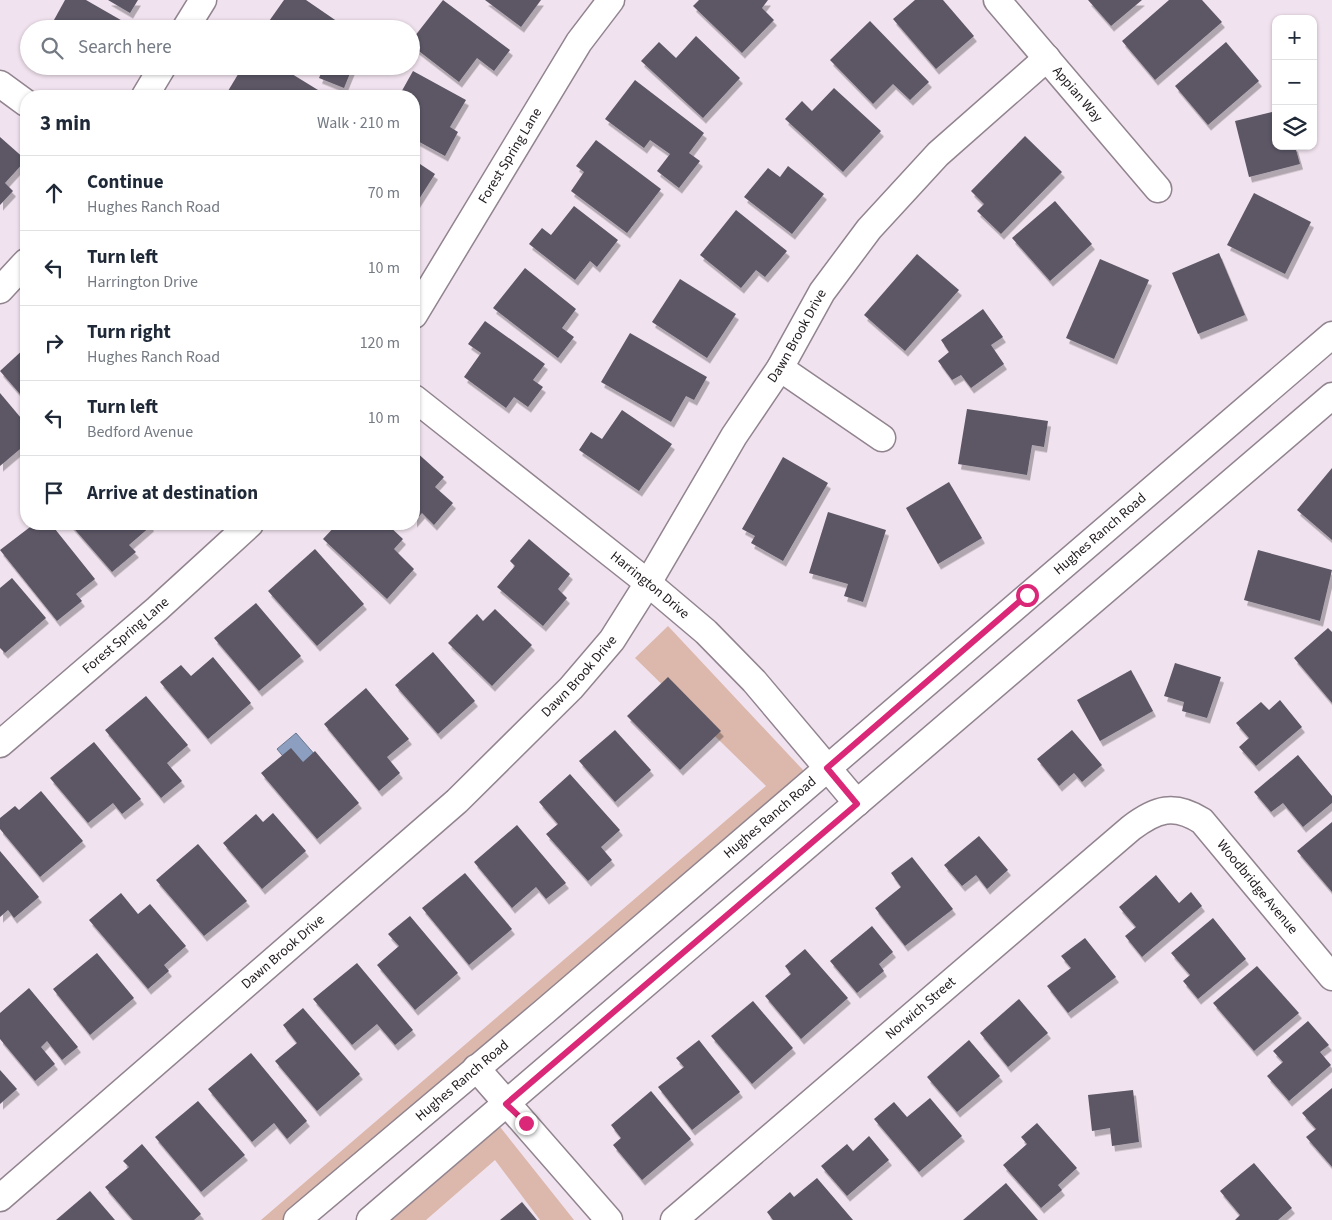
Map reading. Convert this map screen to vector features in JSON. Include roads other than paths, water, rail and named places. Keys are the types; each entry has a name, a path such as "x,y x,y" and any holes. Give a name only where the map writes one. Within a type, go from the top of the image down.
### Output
{"street":[{"path":"191,20 203,0"},
{"name":"Forest Spring Lane","path":"420,305 579,42 611,0"},
{"name":"Appian Way","path":"997,0 1158,189"},
{"name":"Dawn Brook Drive","path":"0,1198 457,801 571,688 612,640 648,583 734,436 780,368 822,292 869,229 938,154 1046,58"},
{"path":"148,90 157,75"},
{"path":"0,84 20,99"},
{"path":"0,290 20,268"},
{"name":"Hughes Ranch Road","path":"297,1220 1332,335"},
{"path":"780,368 882,438"},
{"path":"370,1220 1332,396"},
{"name":"Harrington Drive","path":"420,403 648,583 706,632 754,681 857,804"},
{"name":"Forest Spring Lane","path":"0,744 164,603 243,530"},
{"name":"Woodbridge Avenue","path":"1174,810 1188,812 1202,822 1332,977"},
{"name":"Norwich Street","path":"674,1220 1131,828 1143,819 1160,811 1174,810"},
{"path":"476,1068 609,1220"}],"water":[{"path":"296,733 316,756 296,772 277,749"}]}
